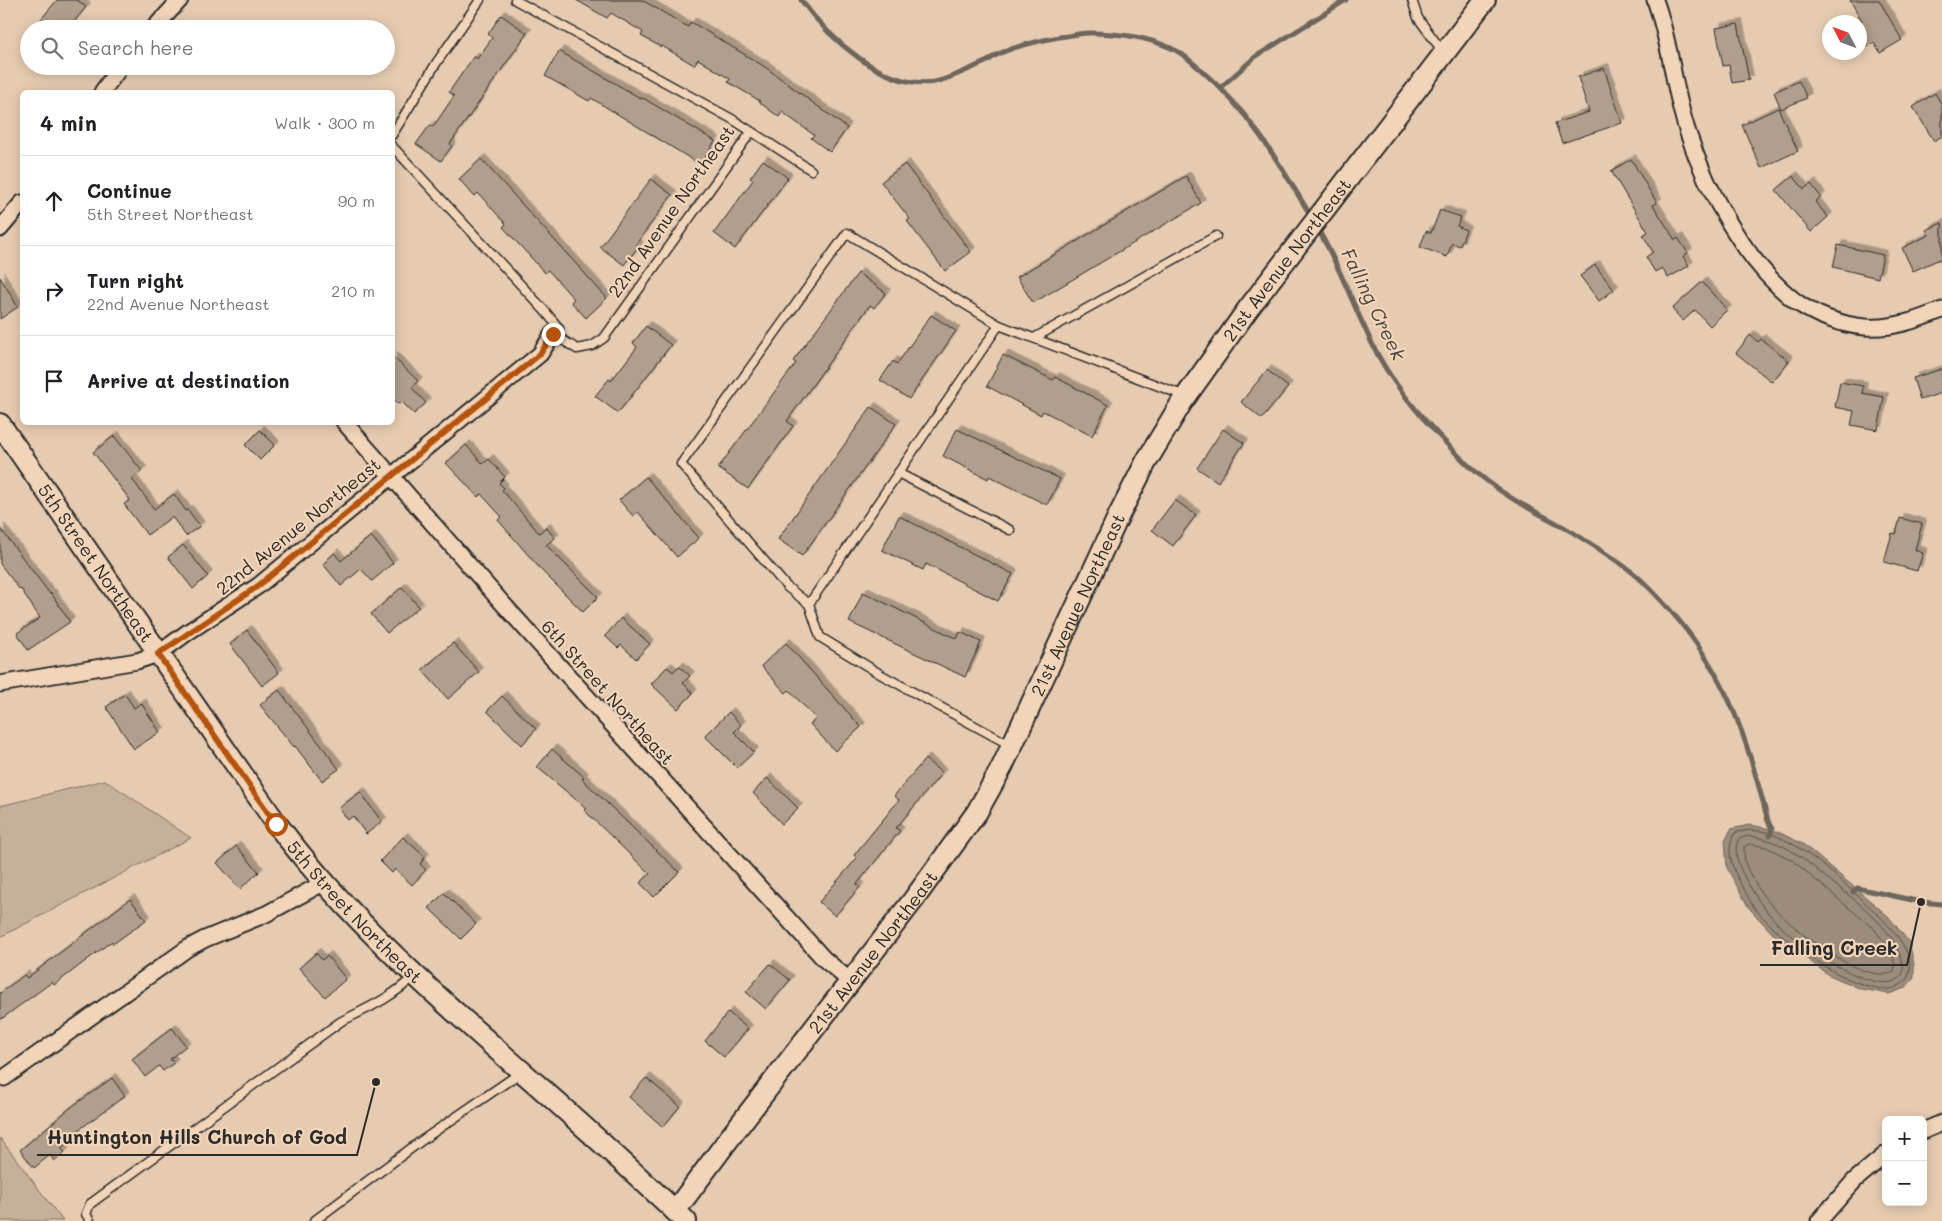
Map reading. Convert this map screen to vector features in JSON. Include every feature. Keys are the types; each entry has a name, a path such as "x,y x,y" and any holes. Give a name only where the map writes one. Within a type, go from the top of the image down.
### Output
{"street":[{"path":"161,20 180,0"},
{"name":"21st Avenue Northeast","path":"681,1216 731,1136 924,885 977,812 1002,767 1119,514 1146,462 1186,396 1248,309 1485,0"},
{"path":"1655,0 1662,17 1679,103 1703,174 1747,249 1776,284 1796,302 1818,315 1843,323 1865,327 1887,327 1910,322 1942,310"},
{"path":"103,90 114,75"},
{"path":"0,229 20,205"},
{"name":"22nd Avenue Northeast","path":"0,684 137,661 158,654 258,586 540,354 553,334"},
{"name":"5th Street Northeast","path":"0,424 276,824 323,883 415,975 594,1135 681,1216"},
{"name":"6th Street Northeast","path":"347,425 496,596 824,959 850,981"},
{"path":"4,1078 188,948 266,914 323,883"},
{"path":"1927,1129 1942,1123"},
{"path":"1819,1221 1855,1180 1882,1157"}],"lane":[{"path":"395,130 437,62 480,0"},
{"name":"22nd Avenue Northeast","path":"515,0 732,118 751,132 604,338 592,346 577,349 553,334"},
{"path":"1412,0 1418,18 1444,54"},
{"path":"751,132 811,170"},
{"path":"395,149 544,310 559,328 553,334"},
{"path":"1012,746 880,674 820,637 809,604 787,588 681,464 847,233 999,325 1186,396"},
{"path":"1034,338 1216,236"},
{"path":"809,604 999,325"},
{"path":"898,473 1010,530"},
{"path":"90,1221 86,1214 90,1204 340,1022 384,1001 402,988 415,975"},
{"path":"314,1221 421,1141 522,1072"}],"shaded area":[{"path":"105,780 191,838 0,937 0,806"},
{"path":"0,1138 63,1221 0,1221"}],"water":[{"path":"1749,825 1772,829 1803,844 1888,916 1909,942 1914,964 1914,978 1905,988 1889,994 1861,989 1827,974 1772,933 1749,908 1727,868 1725,841 1731,829"}],"building":[{"path":"57,0 77,0 86,7 75,20 40,20"},
{"path":"576,0 642,0 688,27 691,22 765,67 847,128 830,152 811,138 814,135 782,112 779,117 760,101 728,82 730,79 698,59 694,65 641,36 643,32 611,13 607,18"},
{"path":"1850,0 1879,0 1902,40 1880,53 1874,43 1867,47 1867,15 1859,15"},
{"path":"501,15 527,33 450,144 452,146 441,161 416,144 430,125 433,127 454,96 449,92 474,56 477,59 492,38 488,34"},
{"path":"1738,24 1749,80 1732,83 1729,65 1723,66 1716,28"},
{"path":"559,51 715,141 701,165 591,98 589,101 545,76"},
{"path":"1604,68 1622,123 1562,143 1555,123 1589,112 1578,77"},
{"path":"1799,81 1807,98 1781,109 1774,92"},
{"path":"1935,93 1942,105 1942,136 1934,141 1913,107"},
{"path":"1778,108 1798,151 1761,168 1742,125"},
{"path":"481,159 607,298 586,318 571,302 574,299 548,270 545,273 503,227 506,224 478,193 474,196 459,179"},
{"path":"1631,159 1657,203 1653,205 1675,240 1678,238 1688,253 1683,256 1689,266 1668,278 1662,268 1655,272 1646,257 1653,252 1643,235 1648,232 1611,171"},
{"path":"763,160 788,178 735,249 714,233 753,180 750,178"},
{"path":"905,164 971,252 945,271 907,221 910,219 881,182"},
{"path":"1186,176 1201,203 1033,303 1017,277"},
{"path":"1793,176 1804,189 1811,184 1821,197 1815,202 1828,217 1811,232 1776,190"},
{"path":"651,179 672,195 636,244 639,246 624,265 600,247"},
{"path":"1440,210 1461,217 1457,226 1466,230 1460,246 1452,243 1447,257 1420,247 1426,231 1431,233"},
{"path":"1942,223 1942,263 1940,259 1913,271 1902,248 1929,235 1926,230"},
{"path":"1838,245 1883,255 1878,278 1833,267"},
{"path":"1595,265 1614,290 1599,301 1580,276"},
{"path":"858,273 886,293 874,308 870,305 787,421 793,426 748,489 718,468 796,363 793,361"},
{"path":"0,277 18,307 0,319"},
{"path":"1702,282 1727,310 1710,326 1695,310 1683,321 1672,309"},
{"path":"931,315 956,331 909,399 880,380 893,361 897,364"},
{"path":"646,326 671,345 618,413 595,396 609,379 611,381 637,347 633,343"},
{"path":"1750,335 1758,342 1761,339 1789,361 1772,382 1736,353"},
{"path":"1003,355 1053,380 1055,377 1108,405 1092,436 1043,411 1041,415 987,386"},
{"path":"395,359 418,381 412,388 426,403 414,414 402,402 399,404 395,401"},
{"path":"1942,369 1942,393 1920,400 1913,378"},
{"path":"1267,370 1288,387 1262,419 1241,402"},
{"path":"1840,382 1863,386 1862,393 1884,397 1878,430 1851,425 1854,411 1835,407"},
{"path":"871,407 896,424 802,556 778,539"},
{"path":"957,429 1060,479 1047,505 989,476 988,479 943,456"},
{"path":"1223,429 1244,443 1218,482 1197,468"},
{"path":"260,430 275,445 260,460 245,445"},
{"path":"114,436 142,471 132,479 154,509 174,494 200,526 186,536 172,517 147,535 124,504 130,500 93,452"},
{"path":"466,445 483,464 489,459 505,477 499,483 504,488 502,490 539,533 546,527 555,538 546,545 598,597 583,612 542,571 498,520 502,517 481,494 478,497 446,463"},
{"path":"646,477 699,538 677,557 638,512 633,516 619,500"},
{"path":"1175,500 1196,515 1173,546 1152,530"},
{"path":"899,516 1013,574 998,601 926,564 923,570 882,550"},
{"path":"1900,518 1922,524 1915,550 1923,553 1917,571 1884,562 1892,533 1896,534"},
{"path":"0,528 51,593 70,622 28,650 17,633 40,618 21,589 0,564"},
{"path":"371,536 393,563 372,581 361,569 341,586 323,564 334,553 341,561"},
{"path":"183,545 208,576 193,589 168,557"},
{"path":"402,587 419,607 387,633 371,614"},
{"path":"863,592 957,639 960,632 981,642 965,677 849,622"},
{"path":"621,618 650,644 636,659 621,645 618,648 605,636"},
{"path":"247,630 279,673 262,686 230,644"},
{"path":"453,643 479,672 448,699 422,670"},
{"path":"786,643 861,727 835,751 810,724 816,719 789,690 786,693 761,666"},
{"path":"679,666 690,676 683,683 693,693 678,709 651,684 667,667 673,672"},
{"path":"279,690 339,769 322,781 260,705"},
{"path":"125,694 134,708 141,703 160,732 134,749 106,707"},
{"path":"502,696 536,729 522,745 487,711"},
{"path":"729,712 741,725 734,732 754,752 737,768 705,736"},
{"path":"552,749 584,777 582,779 679,872 654,897 640,883 650,874 584,810 586,808 537,767"},
{"path":"925,759 942,773 896,828 900,831 857,884 860,887 835,916 819,902 857,858 854,855 899,800 894,796"},
{"path":"767,778 798,808 782,824 753,793"},
{"path":"360,792 382,822 366,834 353,816 348,820 339,808"},
{"path":"403,837 425,857 420,864 426,870 412,885 395,869 392,873 380,861"},
{"path":"236,846 259,872 240,889 217,863"},
{"path":"444,893 476,924 461,939 429,908"},
{"path":"130,899 146,920 113,944 112,941 54,985 52,982 0,1020 0,993 24,975 27,978"},
{"path":"316,953 322,960 327,956 346,979 325,997 299,968"},
{"path":"770,964 790,980 766,1009 746,992"},
{"path":"728,1012 748,1029 724,1057 705,1041"},
{"path":"172,1028 186,1046 170,1059 174,1063 163,1071 159,1066 145,1077 132,1059"},
{"path":"112,1078 125,1096 66,1139 68,1142 61,1148 65,1152 54,1161 50,1155 34,1168 20,1150 70,1108"},
{"path":"646,1078 680,1106 663,1127 629,1097"}],"waterway":[{"name":"Falling Creek","path":"801,0 826,30 859,58 896,78 915,82 934,82 954,76 1011,49 1042,40 1082,33 1131,36 1162,44 1179,52 1191,61 1219,86 1235,104 1263,140 1312,218"},
{"path":"1221,87 1255,57 1346,0"},
{"name":"Falling Creek","path":"1317,228 1379,357 1397,386 1431,427 1467,464 1495,487 1521,504 1569,530 1632,572 1670,610 1690,635 1707,659 1733,709 1752,762 1768,821 1772,829 1770,835"},
{"name":"Falling Creek","path":"1853,892 1857,888 1921,902 1942,904"}],"place":[{"name":"Falling Creek","path":"1921,902"},
{"name":"Huntington Hills Church of God","path":"376,1082"}],"route":[{"path":"276,824 158,654 188,632 227,608 281,568 363,498 540,354 553,334"}]}
